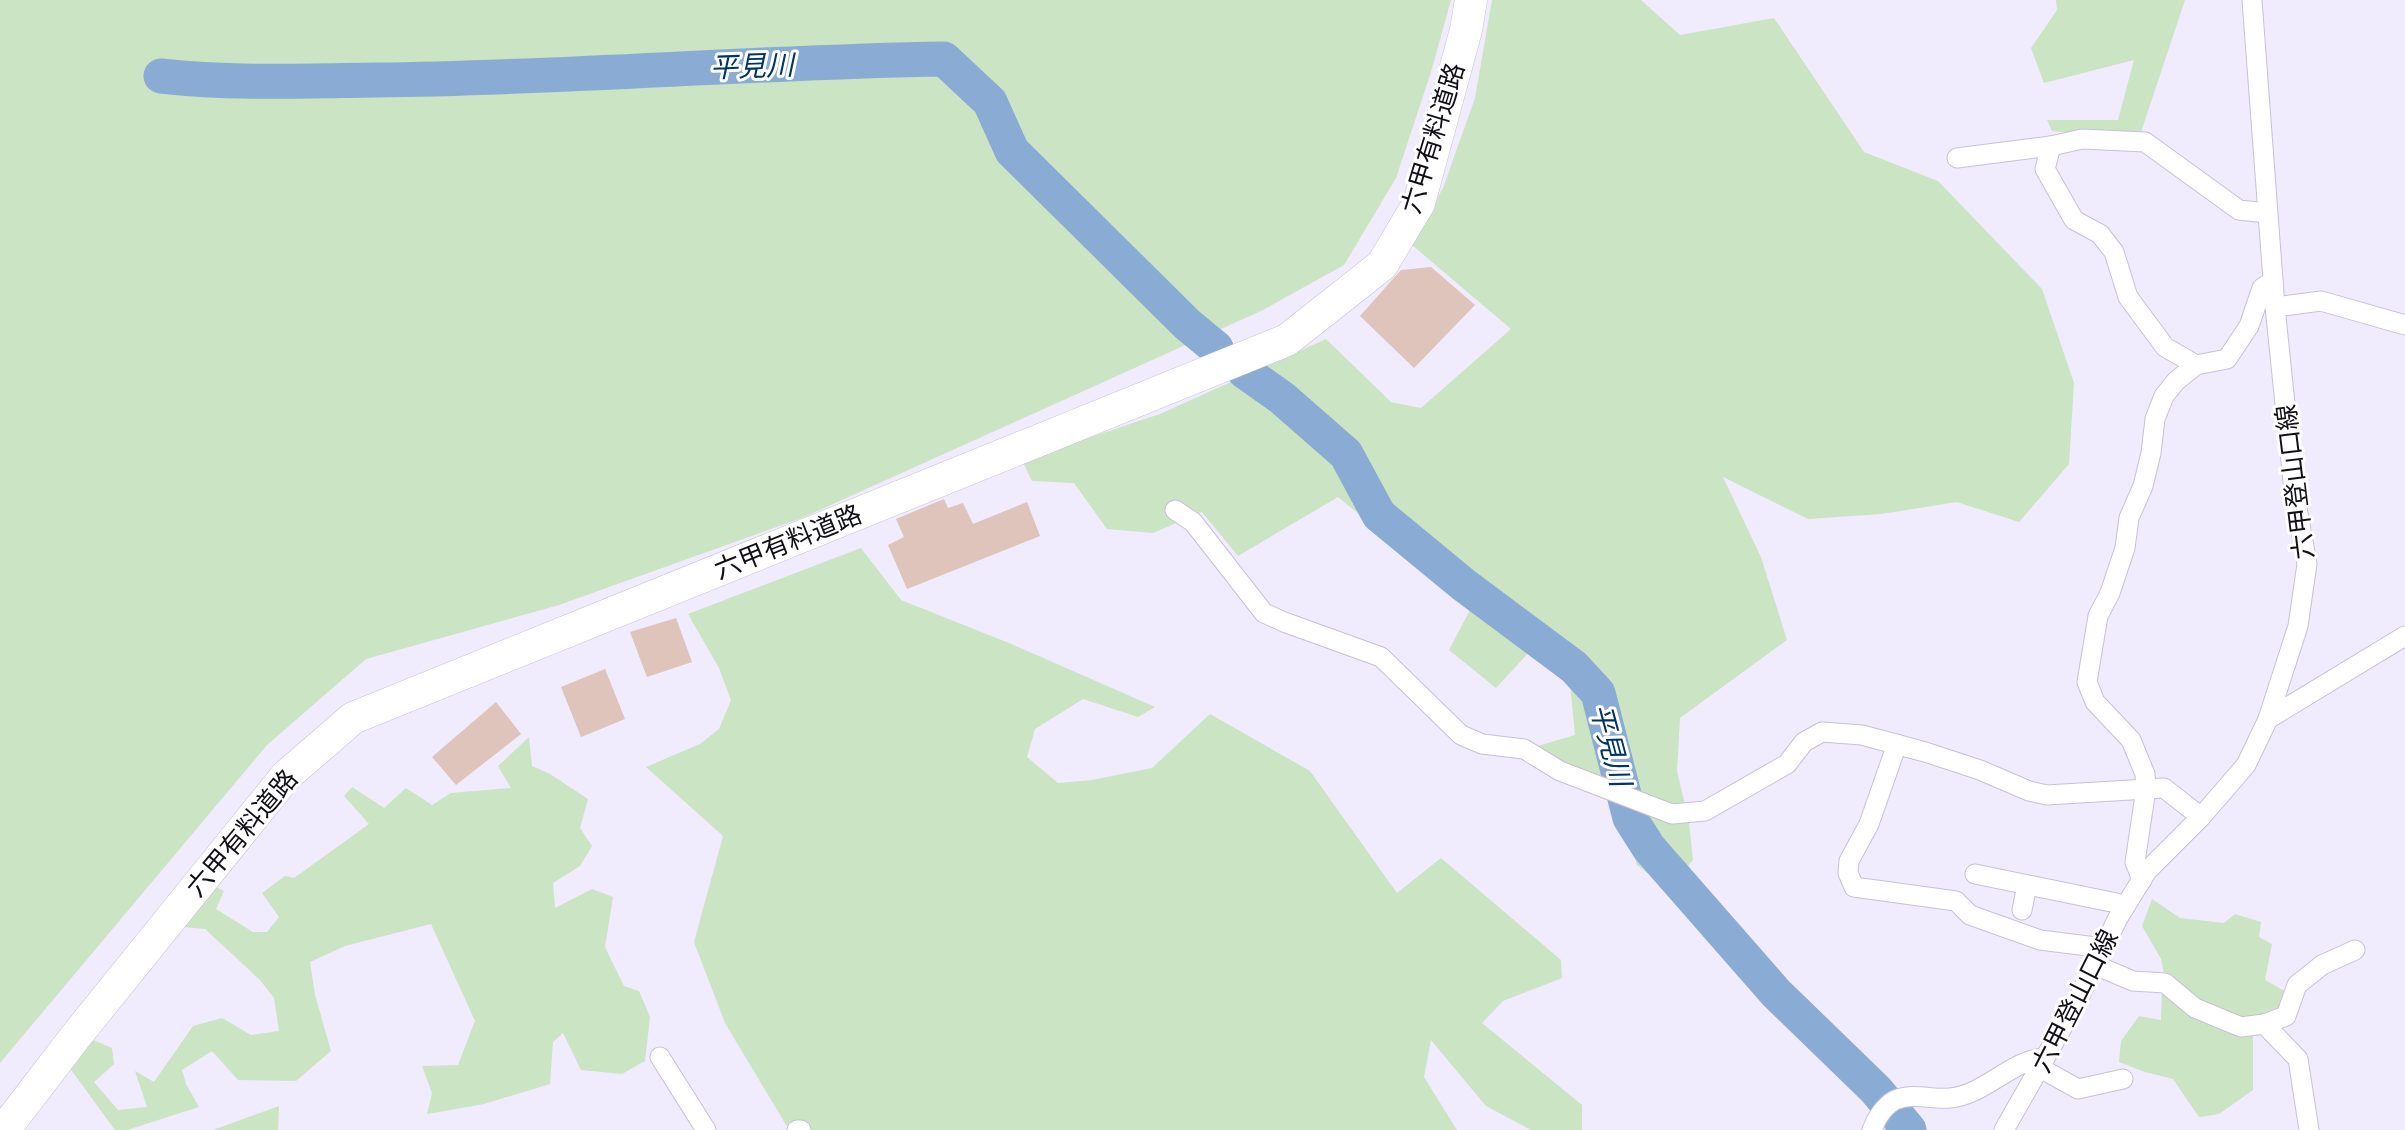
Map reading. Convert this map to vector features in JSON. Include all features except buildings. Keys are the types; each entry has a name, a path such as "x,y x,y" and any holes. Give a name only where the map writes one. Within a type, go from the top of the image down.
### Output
{"main road":[{"name":"六甲有料道路","path":"4,1130 286,775 353,718 1287,340 1382,265 1419,203 1466,30 1471,0"},
{"name":"六甲有料道路","path":"0,1113 46,1075"}],"street":[{"name":"六甲登山口線","path":"2004,1130 2147,871 2201,817 2246,765 2268,719 2298,626 2307,564 2294,491 2275,307 2252,0"},
{"path":"1957,158 2051,146 2082,139 2145,142 2239,210 2267,213"},
{"path":"2051,146 2045,169 2074,220 2100,234 2114,252 2128,297 2165,347 2196,365"},
{"path":"2142,880 2135,862 2146,789 2145,774 2131,740 2095,702 2087,682 2101,611 2125,548 2129,518 2143,486 2155,419 2164,396 2176,381 2196,365 2227,359 2249,326 2262,288 2273,281"},
{"path":"2275,307 2321,301 2405,324"},
{"path":"1175,510 1193,522 1264,613 1381,657 1461,735 1482,744 1524,750 1560,771 1672,814 1705,811 1787,764 1804,742 1822,732 1862,735 1897,744 1980,770 2029,791 2047,795 2164,788 2201,817"},
{"path":"2268,719 2405,636"},
{"path":"1897,744 1869,824 1849,862 1848,873 1854,887 1956,901 1970,915 2040,940 2099,956 2133,981 2165,983 2195,1007 2241,1027 2264,1024 2286,1016 2297,985 2322,965 2355,950"},
{"path":"1975,874 2126,905"},
{"path":"2022,910 2027,885"},
{"path":"2264,1024 2298,1059 2309,1130"},
{"path":"660,1057 706,1130"},
{"path":"1882,1115 1918,1095 1950,1098 1986,1086 2032,1058 2078,1089 2123,1079"}],"green space":[{"path":"0,0 1451,0 1431,72 1396,178 1344,265 1263,310 802,518 559,605 366,659 267,745 0,1063"},
{"path":"1492,0 1641,0 1680,35 1774,18 1864,152 1938,181 2042,289 2074,383 2069,464 2019,522 1957,502 1881,514 1808,519 1723,477 1761,557 1787,640 1680,718 1677,771 1689,822 1693,860 1669,890 1637,865 1617,789 1531,748 1575,735 1570,684 1531,650 1496,688 1449,650 1472,606 1338,497 1238,556 1202,512 1153,533 1107,529 1074,483 1032,481 1022,460 1160,414 1326,339 1391,402 1421,408 1511,329 1412,245 1443,188 1475,98"},
{"path":"2056,0 2185,0 2139,138 2052,131 2047,120 2118,120 2134,60 2044,83 2031,48 2057,10"},
{"path":"861,548 901,600 1009,643 1155,707 1138,717 1083,699 1035,729 1027,757 1058,783 1092,780 1152,768 1210,714 1310,771 1397,893 1441,858 1561,960 1562,978 1503,1001 1482,1023 1582,1105 1582,1130 1531,1130 1486,1106 1431,1040 1424,1077 1457,1130 800,1130 786,1125 725,1023 694,942 723,836 646,767 700,744 719,729 731,700 719,668 688,614"},
{"path":"529,737 532,766 550,774 588,799 580,828 592,846 580,866 553,883 555,908 592,889 613,897 605,947 624,986 639,991 650,1017 645,1061 622,1074 581,1070 563,1033 553,1042 550,1084 484,1104 427,1114 432,1093 422,1066 458,1065 475,1021 431,924 345,946 310,962 315,995 331,1051 296,1081 238,1080 212,1051 182,1070 186,1084 199,1107 127,1130 115,1130 69,1067 91,1039 112,1048 114,1064 94,1082 118,1110 147,1107 135,1071 154,1082 193,1026 222,1018 251,1035 279,1031 274,998 260,980 205,929 184,927 214,886 224,891 216,909 253,932 267,932 279,917 262,893 285,876 294,878 369,824 344,796 352,787 384,808 406,788 432,805 451,793 511,788 498,766"},
{"path":"2152,899 2180,918 2224,923 2235,914 2261,922 2259,937 2272,944 2265,980 2288,993 2280,1017 2239,1022 2195,1004 2165,978 2161,959 2142,926"},
{"path":"2162,992 2214,1025 2253,1035 2253,1090 2219,1114 2199,1117 2173,1079 2119,1062 2121,1041 2139,1016 2161,1020"},
{"path":"279,1106 278,1130 213,1130"}],"waterway":[{"name":"平見川","path":"161,76 269,81 448,79 944,59 990,102 1012,151 1188,325 1216,348"},
{"name":"平見川","path":"1244,371 1282,398 1346,454 1379,515 1464,585 1574,667 1598,693 1630,818 1649,848 1776,993 1876,1090 1909,1130"}]}
